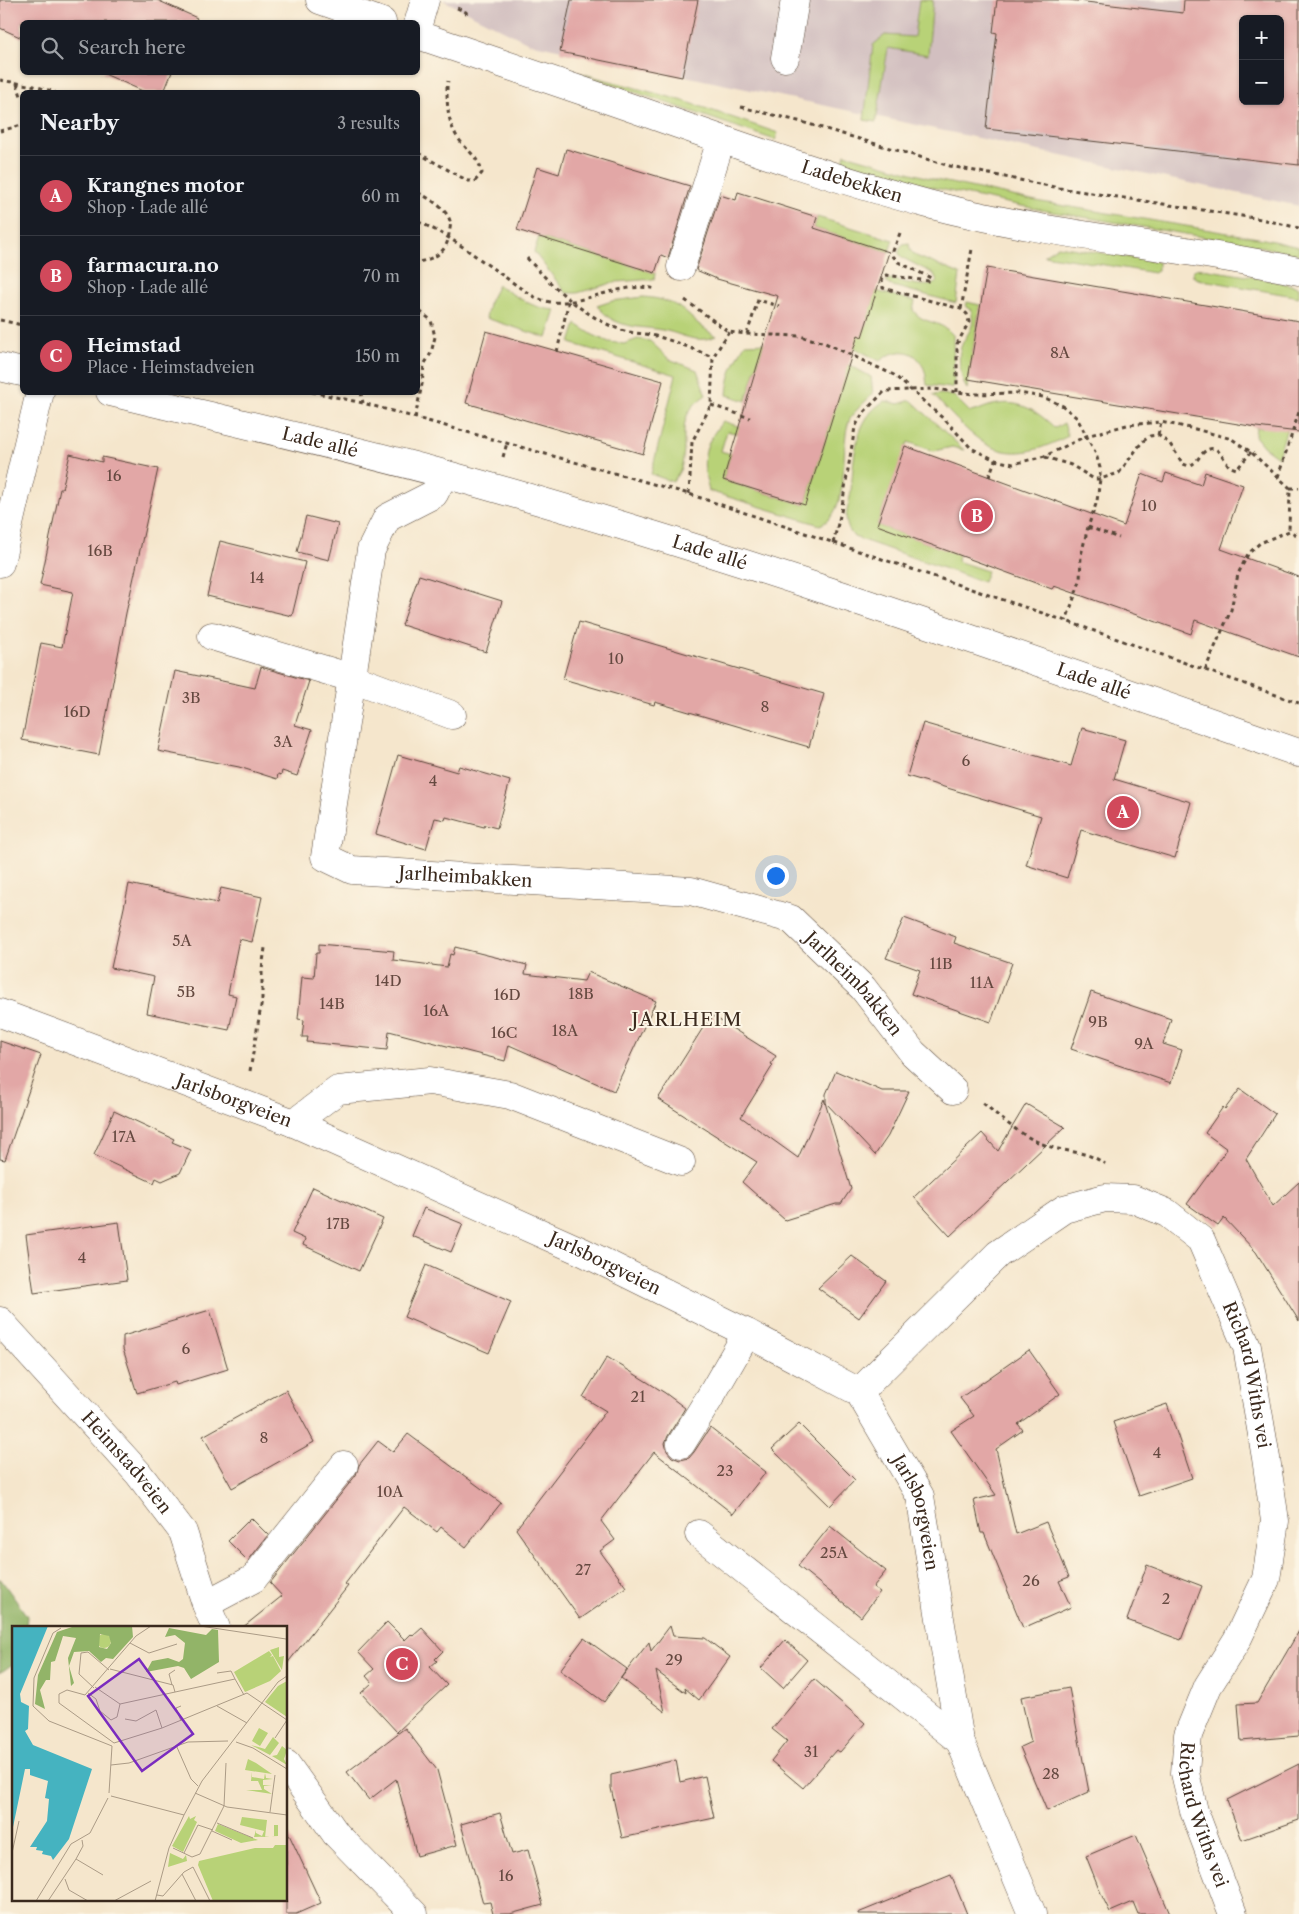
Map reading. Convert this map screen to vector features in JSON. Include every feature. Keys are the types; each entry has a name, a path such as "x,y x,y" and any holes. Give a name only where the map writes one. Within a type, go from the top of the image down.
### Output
{"street":[{"path":"320,0 376,20"},
{"path":"419,20 425,0"},
{"path":"785,58 795,0"},
{"name":"Ladebekken","path":"420,36 573,87 720,140 930,205 1025,225 1250,261 1299,271"},
{"path":"680,267 720,140"},
{"path":"0,367 20,372"},
{"path":"0,563 39,395"},
{"name":"Lade allé","path":"122,395 444,474 703,550 931,624 1299,753"},
{"name":"Jarlheimbakken","path":"444,474 434,494 388,518 372,550 325,857 352,870 691,891 791,919 863,988 912,1053 953,1090"},
{"path":"212,636 352,678 452,715"},
{"name":"Jarlsborgveien","path":"0,1013 294,1123 583,1252 747,1333 859,1392 920,1496 960,1741 1032,1914"},
{"path":"294,1123 338,1090 430,1081 510,1095 681,1162"},
{"name":"Richard Withs vei","path":"859,1392 998,1254 1064,1209 1106,1198 1133,1200 1168,1213 1201,1240 1247,1347 1275,1522 1266,1579 1237,1640 1208,1686 1188,1735 1185,1774 1194,1811 1233,1914"},
{"name":"Heimstadveien","path":"0,1321 138,1473 183,1532 211,1616"},
{"path":"681,1444 747,1333"},
{"path":"211,1616 253,1579 344,1465"},
{"name":"Jarlsborgveien","path":"699,1534 960,1741"},
{"path":"288,1767 336,1834 414,1914"}],"path":[{"path":"420,154 468,181 475,181 482,173 480,164 456,136 448,116 446,85 449,79"},
{"path":"0,80 47,90"},
{"path":"17,83 20,93"},
{"path":"802,122 950,166 1059,188 1261,219 1299,228"},
{"path":"0,131 20,126"},
{"path":"420,194 440,206 450,221 449,239 442,252 432,260 420,262"},
{"path":"420,223 449,239 528,293 550,302 570,300 617,289 645,287 660,290"},
{"path":"900,232 893,256 898,262 931,278 928,281 886,275 882,280 883,288 961,309 967,314 969,322 957,344 958,392"},
{"path":"961,309 972,249"},
{"path":"527,258 548,282 594,316 622,330 658,336 713,357"},
{"path":"682,299 729,332 800,336 826,342 894,375 911,389 971,448 995,460 1013,464 1045,456 1086,436 1127,424 1161,422 1232,439 1251,452 1290,488 1299,488"},
{"path":"557,352 570,300"},
{"path":"747,334 758,300 779,306"},
{"path":"420,312 431,320 434,337 432,352 424,365 420,389"},
{"path":"0,320 20,325"},
{"path":"689,494 692,442 711,405 713,357 729,332"},
{"path":"833,543 841,512 855,427 863,413 885,391 911,389 974,394 1019,393 1043,397 1063,406 1077,418 1096,454 1100,468 1097,501 1081,556 1080,581 1066,621"},
{"path":"326,395 363,403 689,494 1066,621 1299,703"},
{"path":"361,395 363,403"},
{"path":"415,418 419,395"},
{"path":"711,405 750,418"},
{"path":"1278,476 1299,412"},
{"path":"1158,435 1161,422"},
{"path":"1045,456 1100,480 1119,473 1142,442 1150,436 1158,435 1170,444 1183,464 1189,466 1196,462 1205,451 1213,449 1221,452 1230,466 1237,469 1251,452"},
{"path":"989,477 995,460"},
{"path":"1289,531 1290,488"},
{"path":"1088,527 1119,538"},
{"path":"1205,670 1231,610 1238,574 1248,554 1260,543 1289,531 1299,536"},
{"path":"241,1103 249,1078 262,1000 262,969 265,948"},
{"path":"980,1100 1016,1130 1032,1140 1063,1150 1088,1154 1100,1160 1106,1165 1106,1198"}],"shaded area":[{"path":"443,0 1299,0 1299,206 529,43"}],"green space":[{"path":"919,0 933,0 928,55 888,48 876,122 864,120 873,45 885,35 914,37"},
{"path":"573,71 684,101 778,133 775,140"},
{"path":"845,154 936,180 1041,202 1264,239 1299,247 1299,255 1263,247 1041,210 935,188 843,162"},
{"path":"817,217 893,240 889,252 814,228"},
{"path":"539,237 655,273 654,279 616,282 577,293 566,293 534,252"},
{"path":"909,243 910,250 916,256 960,274 956,303 889,285 886,282 890,279 928,285 937,282 934,274 899,254 899,249 903,244"},
{"path":"1058,246 1158,262 1158,271 1154,273 1044,255"},
{"path":"1196,268 1266,279 1299,287 1299,297 1197,279 1193,276 1193,271"},
{"path":"498,285 533,305 556,310 547,338 486,318 490,300"},
{"path":"876,291 915,301 913,310 917,315 943,326 953,335 954,383 951,388 927,385 923,367 918,359 908,352 897,352 880,361 786,313 862,336"},
{"path":"643,297 657,299 677,306 716,336 695,339 669,331 626,325 612,319 597,306 612,301"},
{"path":"967,302 980,305 967,389 961,375 959,357 963,342 972,326 971,310 966,307"},
{"path":"576,324 593,335 609,342 624,344 638,339 650,341 669,359 697,370 706,395 689,412 684,428 681,468 673,482 651,474 676,375 570,343"},
{"path":"768,343 830,354 871,377 873,394 855,412 848,424 843,480 836,508 830,518 820,525 709,491 704,462 705,454 707,446 723,421 740,427 738,434 727,431 721,451 731,454 723,480 805,505 846,372 763,346 746,401 727,395 733,368 745,344"},
{"path":"933,395 954,396 970,412 999,404 1017,404 1040,415 1055,428 1064,423 1068,436 1044,447 1024,452 1007,452 992,447 978,439 964,427"},
{"path":"911,400 964,450 952,447 934,451 908,442 877,525 958,554 957,561 987,571 983,582 854,537 847,525 846,515 855,453 861,428 875,408 885,401 899,404"},
{"path":"1296,400 1278,457 1264,447 1255,436 1256,427 1261,428"},
{"path":"0,1578 27,1616 26,1626 12,1626 12,1664 0,1673"}],"building":[{"path":"0,0 157,0 197,18 196,20 20,20 20,37 0,28"},
{"path":"571,0 698,0 682,77 560,52"},
{"path":"997,0 1068,0 1183,13 1184,0 1299,0 1299,165 986,129 997,33 993,32"},
{"path":"107,75 171,75 165,90 140,90"},
{"path":"566,149 690,186 668,258 661,255 655,273 517,230 537,167 559,174"},
{"path":"738,192 817,217 814,228 889,252 862,337 858,335 805,505 723,480 778,296 717,279 696,270 720,195 736,200"},
{"path":"987,268 1299,321 1299,432 1256,427 968,379"},
{"path":"486,331 663,381 643,454 466,403"},
{"path":"905,446 1124,526 1142,474 1163,482 1166,473 1201,485 1205,472 1243,485 1221,549 1299,577 1299,657 1195,620 1191,634 1054,586 1052,589 877,525"},
{"path":"70,454 102,462 102,457 158,469 126,613 99,755 22,740 41,643 62,647 73,592 40,585 60,489 62,489"},
{"path":"306,516 338,524 329,560 297,552"},
{"path":"220,541 305,562 292,616 207,596"},
{"path":"419,575 502,601 486,652 402,625"},
{"path":"579,622 824,694 809,747 655,702 654,705 563,679"},
{"path":"261,667 309,681 295,725 312,730 297,776 282,771 281,775 278,774 277,779 239,767 158,751 175,671 255,688"},
{"path":"923,723 1071,766 1082,728 1125,740 1114,779 1191,802 1175,858 1081,830 1067,878 1026,865 1041,816 907,776"},
{"path":"398,755 457,772 459,766 510,781 497,828 485,825 484,827 446,817 445,820 435,818 426,849 376,834"},
{"path":"129,884 217,903 221,888 262,897 252,942 239,939 228,994 236,996 229,1030 147,1013 154,977 111,968"},
{"path":"904,918 956,937 954,943 1012,963 991,1022 911,994 920,970 886,958"},
{"path":"319,944 394,951 393,960 447,967 450,954 453,955 455,947 527,965 525,974 584,981 588,972 656,1001 614,1091 509,1045 505,1061 389,1031 387,1050 307,1042 308,1037 302,1037 304,1020 298,1019 302,977 314,978 316,953 319,953"},
{"path":"1091,992 1171,1019 1163,1044 1182,1050 1171,1083 1071,1049"},
{"path":"713,1016 776,1056 771,1064 773,1065 741,1117 798,1158 824,1099 851,1189 841,1204 785,1220 742,1182 757,1162 658,1099 706,1023 708,1024"},
{"path":"0,1041 41,1055 5,1160 0,1159"},
{"path":"836,1071 882,1091 909,1091 888,1136 875,1155 826,1103 826,1094"},
{"path":"1240,1089 1275,1114 1246,1159 1273,1206 1299,1182 1299,1321 1256,1252 1224,1218 1218,1226 1187,1204 1227,1149 1205,1133 1223,1107 1225,1109"},
{"path":"1026,1104 1065,1127 950,1236 914,1197 982,1133 998,1151"},
{"path":"114,1111 174,1139 172,1142 191,1150 180,1173 162,1181 156,1178 154,1183 94,1155"},
{"path":"313,1187 383,1219 359,1271 303,1245 305,1239 292,1233"},
{"path":"424,1208 463,1224 451,1252 412,1236"},
{"path":"119,1222 127,1280 34,1293 26,1235"},
{"path":"852,1256 886,1281 859,1318 818,1288"},
{"path":"426,1265 511,1302 489,1353 404,1317"},
{"path":"210,1310 228,1369 176,1385 175,1382 137,1393 123,1349 123,1336"},
{"path":"1029,1350 1060,1394 1018,1424 1023,1430 996,1449 1016,1534 1046,1522 1069,1577 1059,1581 1071,1607 1023,1628 984,1533 981,1533 974,1500 996,1495 951,1431 974,1416 960,1398"},
{"path":"607,1357 665,1393 685,1408 665,1443 667,1451 672,1457 680,1460 689,1458 710,1428 766,1472 733,1514 654,1452 601,1521 615,1540 600,1551 626,1587 580,1619 516,1529 606,1411 583,1397"},
{"path":"286,1390 314,1442 232,1488 203,1436"},
{"path":"1167,1404 1192,1478 1139,1496 1113,1422"},
{"path":"799,1424 855,1480 830,1506 772,1449"},
{"path":"408,1434 501,1503 466,1547 441,1527 437,1532 404,1507 345,1584 348,1586 288,1662 288,1626 244,1626 282,1596 270,1583 356,1475 359,1465 378,1441 393,1452"},
{"path":"251,1518 268,1535 248,1561 228,1541"},
{"path":"830,1526 886,1571 873,1587 880,1592 861,1617 798,1566"},
{"path":"1147,1565 1202,1586 1181,1640 1127,1620"},
{"path":"387,1622 405,1640 422,1628 443,1651 435,1659 437,1661 430,1667 447,1685 397,1732 361,1693 372,1683 366,1676 374,1669 358,1652"},
{"path":"670,1626 673,1636 705,1638 730,1657 699,1700 685,1688 686,1693 656,1671 665,1712 621,1678 649,1642 651,1651"},
{"path":"1299,1631 1299,1736 1241,1741 1238,1704 1257,1703"},
{"path":"584,1638 627,1669 604,1702 560,1670"},
{"path":"785,1640 807,1660 783,1688 761,1668"},
{"path":"814,1679 865,1723 840,1752 836,1750 803,1788 771,1761 787,1741 772,1729"},
{"path":"1069,1688 1089,1792 1047,1811 1020,1747 1031,1742 1021,1697"},
{"path":"405,1728 437,1770 457,1845 417,1856 396,1779 369,1800 347,1772"},
{"path":"676,1760 680,1782 705,1776 714,1818 622,1838 611,1788 611,1775"},
{"path":"1299,1764 1299,1820 1242,1840 1227,1800"},
{"path":"500,1813 512,1854 528,1850 543,1905 510,1914 493,1914 490,1902 483,1903 461,1824"},
{"path":"288,1832 321,1903 296,1914 286,1914 286,1902 288,1902"},
{"path":"1136,1835 1170,1914 1138,1914 1133,1902 1110,1912 1102,1896 1086,1856"},
{"path":"951,1875 967,1914 858,1914 858,1913"}],"place":[{"name":"farmacura.no","path":"977,516"},
{"name":"Krangnes motor","path":"1123,812"},
{"name":"Heimstad","path":"402,1664"}],"district":[{"name":"JARLHEIM","path":"687,1019"}]}
